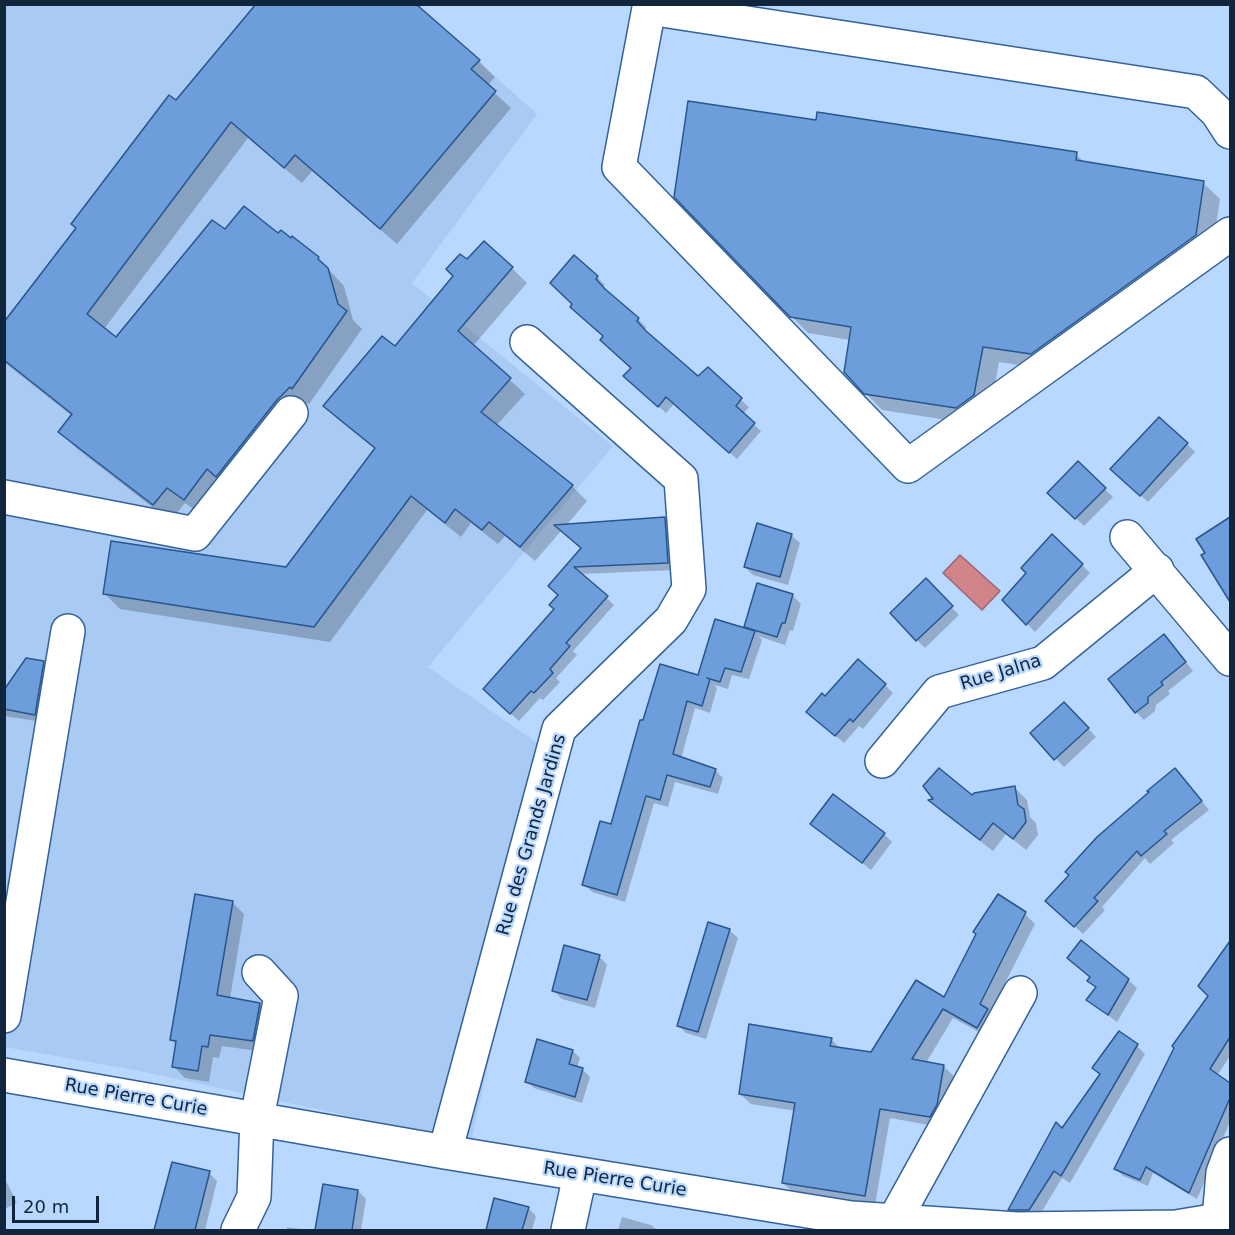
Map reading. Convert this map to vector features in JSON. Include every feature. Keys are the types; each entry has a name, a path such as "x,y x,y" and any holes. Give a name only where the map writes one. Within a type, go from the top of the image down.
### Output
{"street":[{"path":"1230,132 1217,112 1196,92 639,6 619,167 908,466 1230,234"},
{"name":"Rue des Grands Jardins","path":"445,1152 559,729 671,620 689,589 681,479 527,342"},
{"path":"4,497 195,534 291,413"},
{"path":"1127,537 1230,659"},
{"name":"Rue Jalna","path":"882,761 939,693 1043,663 1157,570"},
{"path":"4,1016 68,632"},
{"path":"238,1230 254,1197 257,1118 281,996 259,972"},
{"path":"894,1221 1020,993"},
{"name":"Rue Pierre Curie","path":"4,1075 580,1175 850,1218 1017,1229 1176,1227 1222,1223"},
{"path":"1222,1223 1223,1173 1230,1154"},
{"path":"568,1230 580,1175"}],"shaded area":[{"path":"4,5 414,5 537,114 412,283 613,446 428,667 556,756 471,1142 139,1071 5,1047"},
{"path":"960,555 1000,591 982,610 943,573"}],"building":[{"path":"256,4 416,4 480,60 471,69 496,91 380,229 295,155 284,168 231,122 87,314 116,337 212,220 225,229 244,206 278,233 281,230 291,238 292,236 319,257 318,259 328,268 338,304 347,311 292,389 290,387 276,401 216,477 207,469 184,500 167,488 153,505 58,432 72,414 4,360 4,322 76,228 71,224 169,95 176,100"},
{"path":"688,101 816,120 817,112 1077,152 1076,160 1204,181 1196,235 1031,354 983,347 974,395 956,408 864,394 844,372 851,327 790,317 674,197"},
{"path":"484,241 513,267 458,331 511,378 481,412 573,485 520,547 489,522 482,530 455,509 445,523 411,496 314,627 103,594 111,541 286,567 375,448 323,406 382,336 395,346 453,276 446,269 460,254 467,259"},
{"path":"574,255 598,276 596,279 605,289 639,318 637,321 646,331 698,376 708,367 742,398 736,406 755,423 729,453 666,397 658,407 623,376 631,368 600,340 603,336 570,307 572,304 550,283"},
{"path":"1159,417 1188,443 1140,496 1110,469"},
{"path":"1078,461 1106,488 1075,519 1047,493"},
{"path":"665,517 668,563 574,567 608,596 566,643 570,646 550,669 553,673 534,693 531,691 510,714 483,689 554,609 549,605 558,595 548,586 581,548 554,525"},
{"path":"1230,517 1230,602 1201,555 1205,553 1196,539"},
{"path":"757,523 792,534 780,577 744,567"},
{"path":"1052,534 1083,564 1026,625 1002,600 1026,573 1021,568"},
{"path":"926,578 953,606 916,641 890,613"},
{"path":"757,583 793,594 785,623 782,623 777,637 744,627"},
{"path":"715,619 755,631 741,672 725,668 720,682 707,678 710,679 702,706 687,701 673,754 716,769 710,787 667,775 660,800 646,796 617,895 582,885 600,821 611,824 640,720 643,720 660,664 698,675"},
{"path":"1164,634 1186,662 1161,682 1163,685 1148,697 1148,703 1135,713 1108,679"},
{"path":"26,658 44,661 35,715 4,709 4,690"},
{"path":"858,659 886,684 853,722 850,719 835,736 806,712 822,693 825,696"},
{"path":"1064,702 1089,728 1054,760 1030,733"},
{"path":"939,768 972,795 1015,786 1018,805 1024,809 1026,822 1013,839 993,823 980,840 928,800 933,799 923,786"},
{"path":"1175,768 1202,801 1164,831 1167,834 1141,856 1137,851 1094,898 1098,901 1074,927 1045,901 1069,875 1065,872 1097,837"},
{"path":"833,794 885,833 862,863 810,824"},
{"path":"195,894 233,901 217,995 260,1003 253,1041 210,1035 208,1047 202,1046 198,1071 172,1067 176,1041 170,1040"},
{"path":"998,894 1026,912 980,1004 988,1009 977,1028 943,1009 912,1059 944,1065 937,1105 930,1117 880,1109 865,1196 782,1183 795,1103 739,1094 749,1024 832,1038 830,1046 871,1052 916,980 944,997 976,934 973,932"},
{"path":"708,922 730,929 698,1032 677,1026"},
{"path":"1081,940 1129,979 1108,1015 1086,1000 1096,987 1087,981 1090,977 1067,958"},
{"path":"1230,941 1230,1037 1210,1069 1230,1083 1230,1098 1189,1193 1146,1167 1140,1180 1114,1169 1174,1048 1172,1046 1208,996 1198,986"},
{"path":"564,945 600,955 587,1000 552,991"},
{"path":"1119,1031 1138,1044 1061,1176 1054,1171 1029,1210 1008,1210 1056,1122 1062,1128 1100,1074 1092,1068"},
{"path":"537,1039 573,1050 569,1064 583,1068 575,1097 525,1082"},
{"path":"172,1162 210,1171 195,1230 154,1230"},
{"path":"323,1184 358,1190 352,1230 315,1230"},
{"path":"494,1198 529,1207 522,1230 486,1230"}]}
